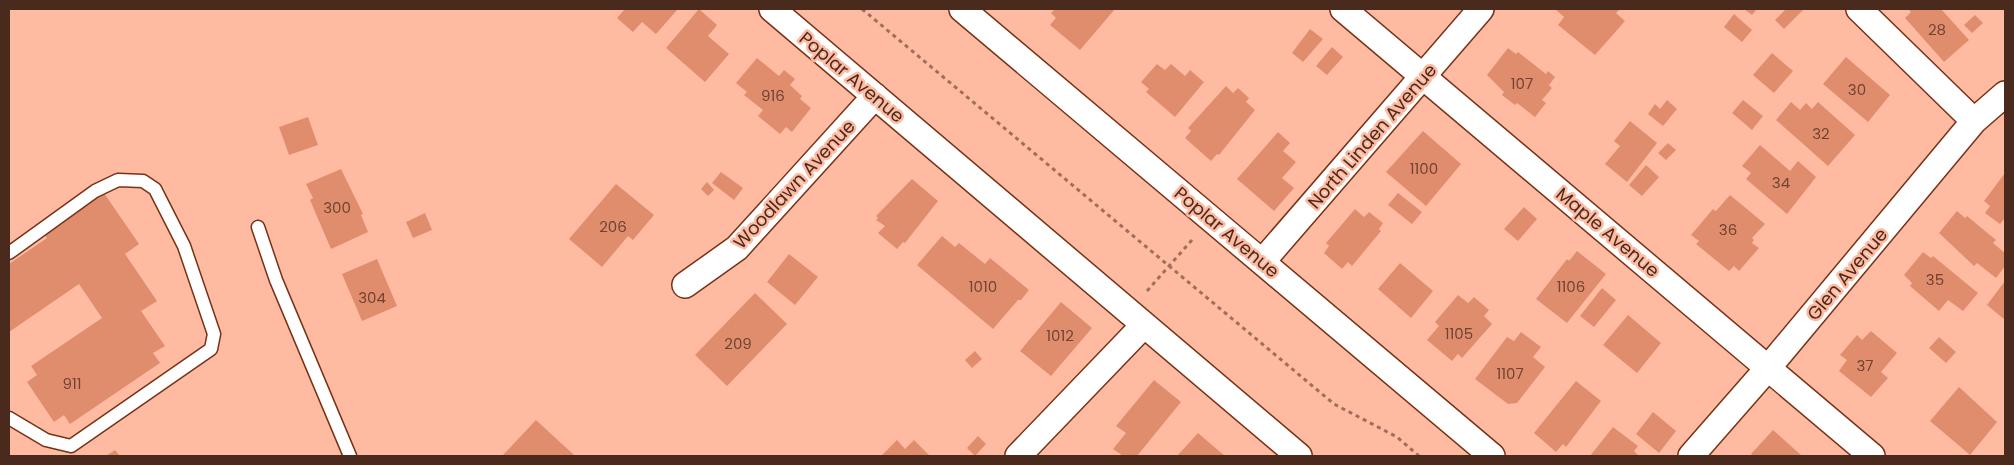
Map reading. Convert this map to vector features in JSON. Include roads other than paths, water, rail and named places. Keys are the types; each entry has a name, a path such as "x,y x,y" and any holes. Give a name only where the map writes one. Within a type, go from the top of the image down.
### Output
{"street":[{"name":"Poplar Avenue","path":"772,9 1299,456"},
{"name":"Maple Avenue","path":"1343,9 1872,456"},
{"name":"North Linden Avenue","path":"1262,262 1481,9"},
{"path":"1859,9 1974,121"},
{"name":"Poplar Avenue","path":"966,10 1492,456"},
{"name":"Glen Avenue","path":"1691,456 1768,368 1974,121 2005,94"},
{"name":"Woodlawn Avenue","path":"685,284 737,248 874,96"},
{"path":"1018,456 1136,318"}],"lane":[{"path":"9,253 95,191 118,180 142,181 155,189 184,246 214,334 211,349 71,446 46,440 9,418"},
{"path":"258,227 276,280 350,456"}]}
